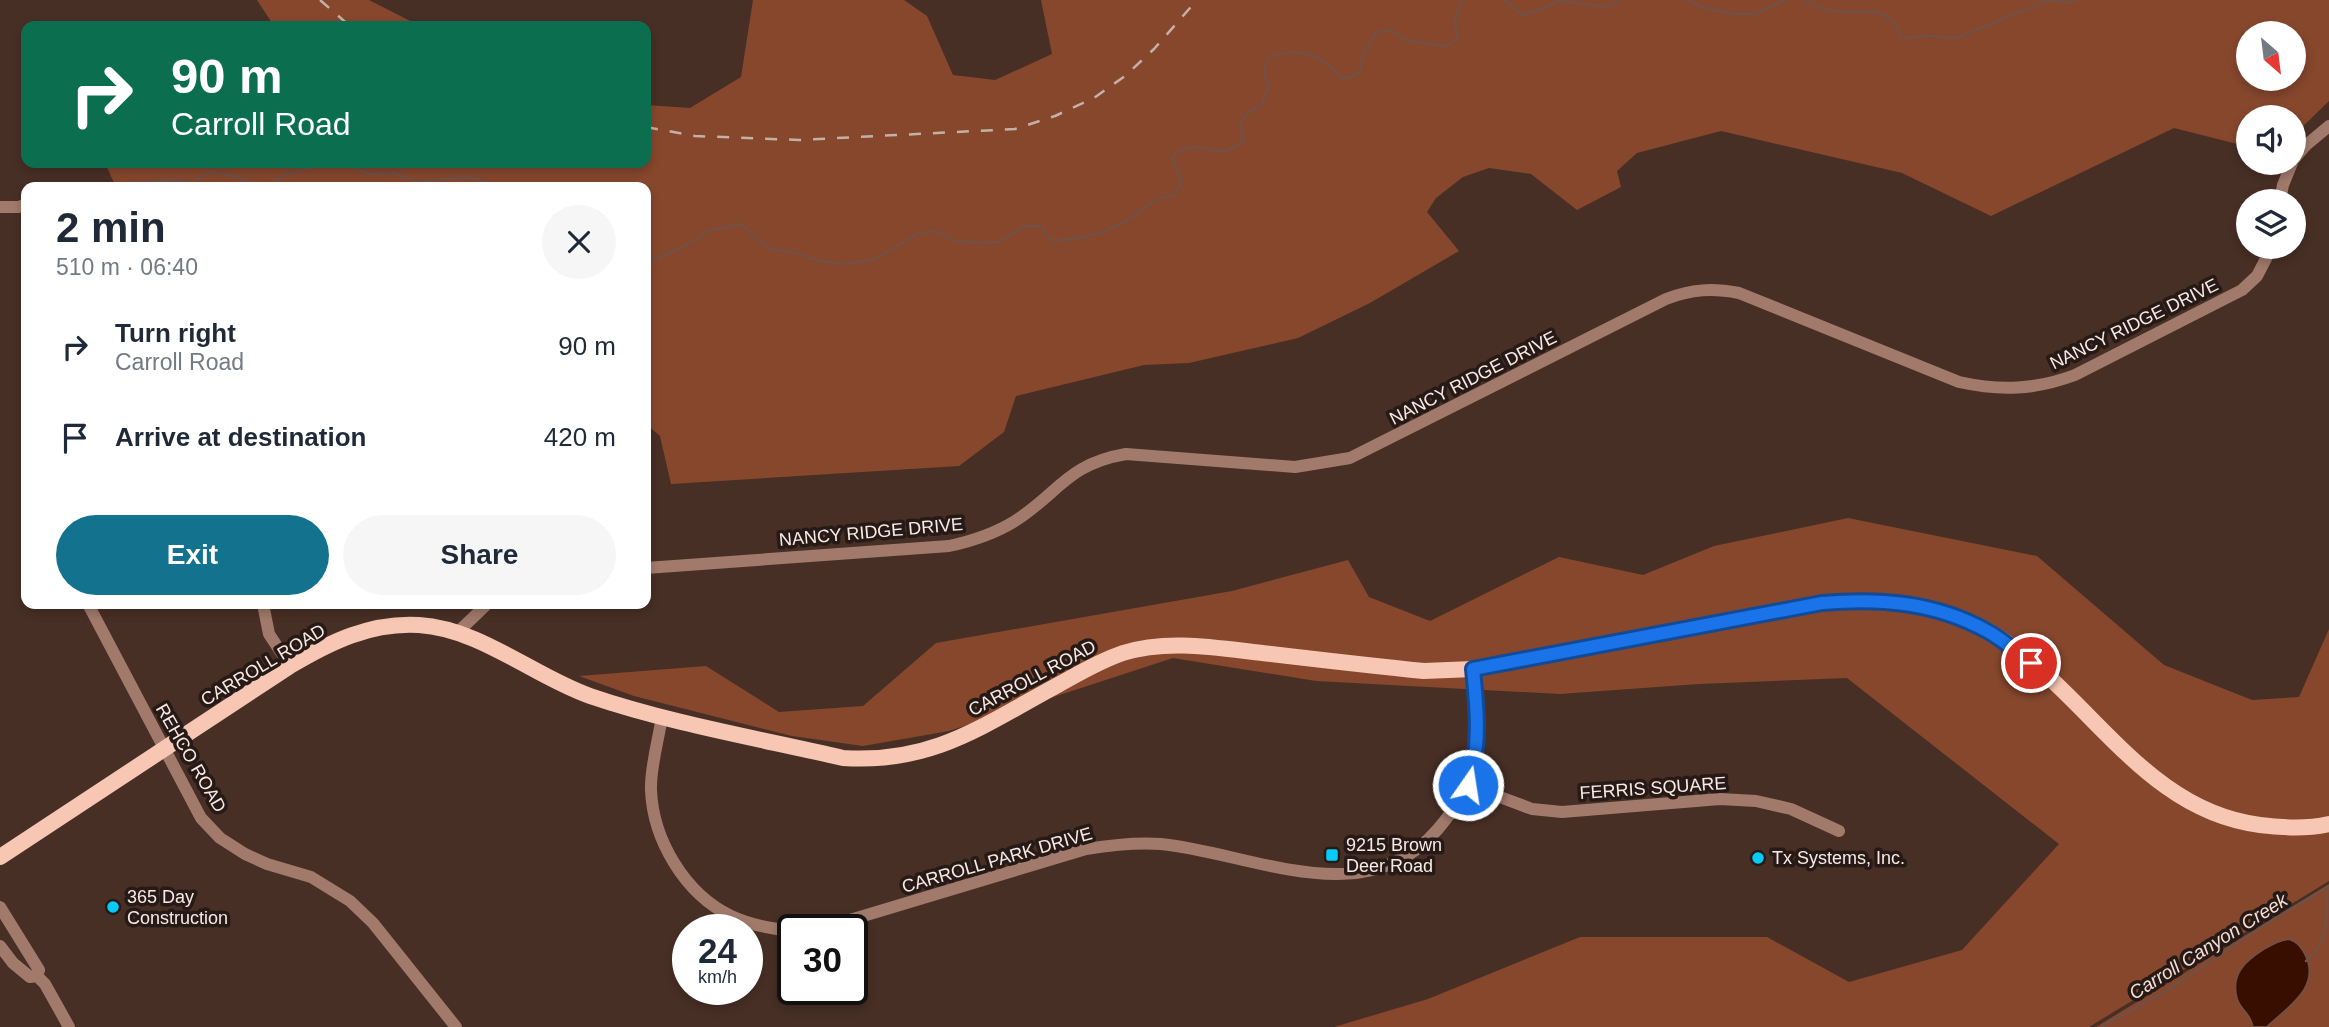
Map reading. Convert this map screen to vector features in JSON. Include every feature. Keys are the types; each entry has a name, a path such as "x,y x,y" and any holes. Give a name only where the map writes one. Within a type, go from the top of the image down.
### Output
{"main road":[{"name":"CARROLL ROAD","path":"0,857 290,667 326,645 373,627 438,627 481,642 590,696 662,716 843,758 861,759 903,757 934,749 968,734 1092,666 1139,649 1196,646 1424,671 1473,669 1822,603 1860,599 1907,603 1949,614 1987,631 2031,663 2155,780 2214,814 2243,823 2280,828 2329,824"}],"street":[{"path":"2306,145 2329,125"},
{"path":"0,207 21,206"},
{"name":"NANCY RIDGE DRIVE","path":"651,568 948,546 970,542 1017,520 1075,471 1106,457 1126,454 1294,467 1350,458 1667,299 1696,289 1739,293 1959,382 1986,388 2008,389 2051,384 2075,375 2242,289 2257,276 2266,259"},
{"name":"REHCO ROAD","path":"91,609 201,818 220,838 267,864 311,877 350,901 373,923 456,1027"},
{"path":"264,609 269,634 290,667"},
{"path":"457,633 482,609"},
{"name":"CARROLL PARK DRIVE","path":"868,915 1086,849 1122,843 1161,844 1316,875 1368,872 1404,858 1430,838 1456,808 1468,785 1475,764 1478,727 1473,669"},
{"path":"662,716 651,789 658,831 678,869 688,882 715,906 731,916 777,929"},
{"name":"FERRIS SQUARE","path":"1468,785 1532,809 1562,813 1720,799 1756,801 1791,809 1839,831"},
{"path":"0,907 39,970 37,976"},
{"path":"0,946 30,977 37,976"},
{"path":"37,976 45,984 69,1027"}],"shaded area":[{"path":"257,0 369,0 410,21 271,21"},
{"path":"753,0 904,0 927,16 953,75 995,80 1052,54 1041,0 2329,0 2329,101 2306,123 2306,105 2236,105 2236,144 2174,128 1991,216 1902,173 1721,131 1637,153 1617,171 1621,187 1577,210 1531,174 1489,168 1463,177 1436,198 1427,212 1459,251 1370,303 1298,338 1189,363 1144,365 1016,396 1004,432 959,466 671,484 660,436 651,428 651,182 114,182 107,168 651,168 651,105 690,108 741,77"},
{"path":"1848,518 2037,556 2164,665 2252,700 2299,697 2329,629 2329,881 2089,1027 1334,1027 1428,999 1580,937 1767,937 1849,982 1962,950 2059,844 1847,678 1699,684 1560,694 1316,681 1173,658 949,731 863,746 792,736 634,696 579,676 706,666 779,712 863,706 936,643 1232,591 1348,560 1369,597 1430,621 1559,557 1643,575 1714,546"},
{"path":"836,529 837,540 787,544 787,538 794,538 796,532"},
{"path":"2329,884 2329,1027 2096,1027"},
{"path":"2289,939 2305,954 2309,966 2306,986 2293,1004 2267,1027 2253,1027 2237,999 2237,975 2257,954 2276,942"}],"waterway":[{"path":"651,260 680,249 710,230 742,224 757,240 773,250 796,253 819,261 846,264 873,260 917,234 937,231 955,241 977,243 999,242 1024,226 1042,226 1050,240 1094,234 1126,221 1156,200 1174,195 1182,183 1172,157 1182,150 1199,147 1223,151 1244,140 1240,124 1248,112 1261,105 1268,88 1264,70 1270,56 1292,53 1310,55 1327,63 1342,79 1359,74 1364,52 1376,32 1392,31 1408,41 1446,46 1457,40 1455,19 1462,0"},
{"path":"1504,0 1523,15 1561,1 1607,7 1620,0"},
{"path":"1687,0 1728,13 1745,14 1757,13 1788,0"},
{"path":"1805,0 1829,10 1882,14 1896,26 1902,38 1957,38 2047,0"},
{"path":"2048,0 2066,3 2076,0"},
{"path":"272,182 287,174 310,168"},
{"path":"355,168 368,174 392,173 418,182"},
{"path":"193,182 211,171 250,182"},
{"path":"418,182 468,177 487,182"},
{"path":"144,182 193,182"},
{"name":"Carroll Canyon Creek","path":"2101,1027 2166,991 2269,922 2329,886"},
{"path":"2306,961 2318,946 2325,928 2326,888"}],"railway":[{"path":"320,0 344,21"},
{"path":"651,128 695,136 799,140 1015,129 1055,116 1094,98 1125,76 1154,49 1197,0"}],"place":[{"name":"9215 Brown Deer Road","path":"1332,855"},
{"name":"Tx Systems, Inc.","path":"1758,858"},
{"name":"365 Day Construction","path":"113,907"}],"route":[{"path":"1468,785 1475,764 1478,727 1473,669 1822,603 1860,599 1907,603 1949,614 1987,631 2031,663"}]}
